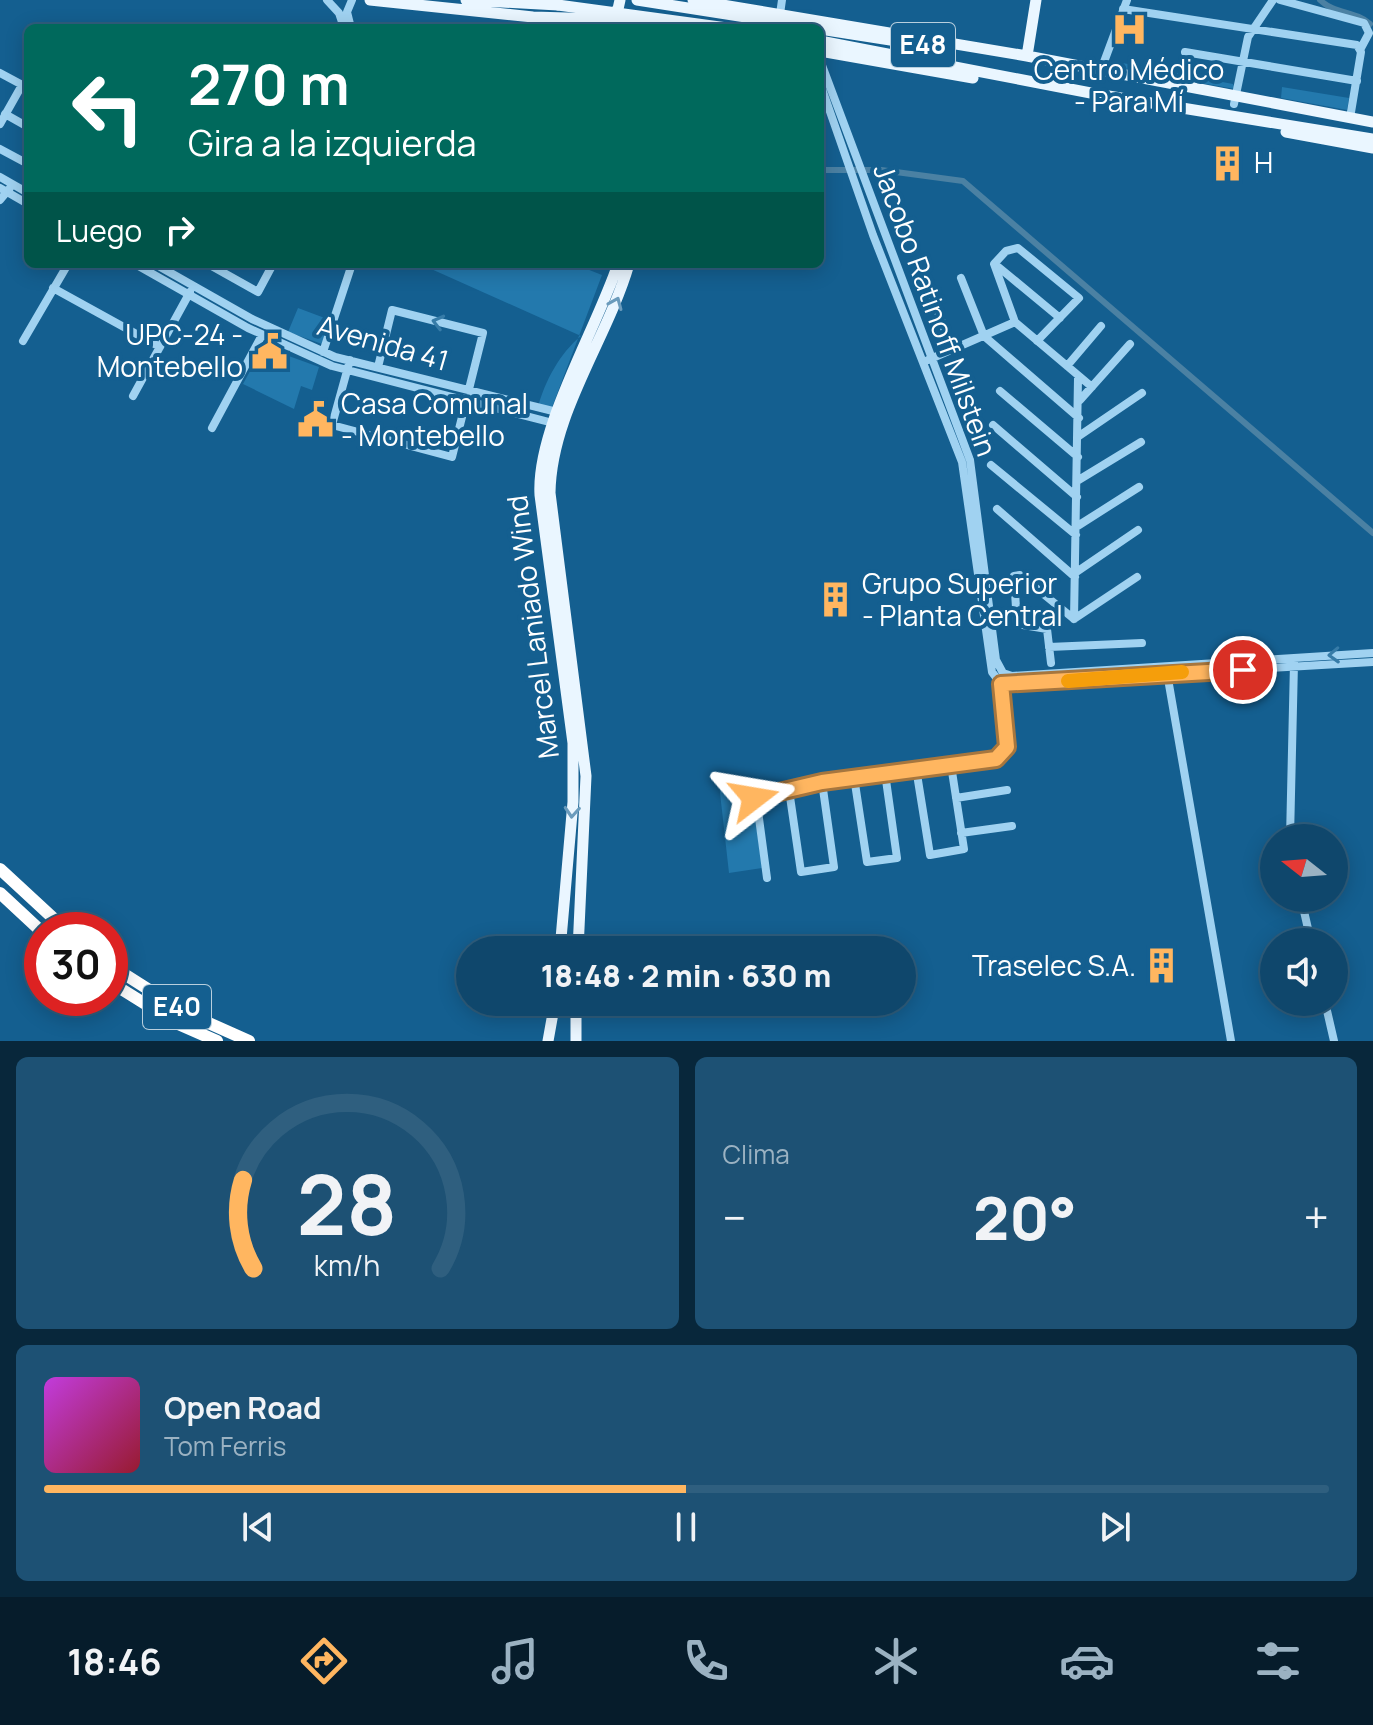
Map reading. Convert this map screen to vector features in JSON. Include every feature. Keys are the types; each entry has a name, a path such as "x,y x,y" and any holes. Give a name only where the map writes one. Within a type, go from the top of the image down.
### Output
{"highway":[{"path":"0,869 47,912"},
{"path":"0,893 24,915"},
{"name":"E40","path":"128,976 184,1012 249,1041"},
{"name":"E40","path":"128,993 176,1023 217,1041"}],"main road":[{"path":"370,0 631,24"},
{"path":"466,0 558,5 698,24"},
{"path":"606,20 614,14 620,0"},
{"path":"648,24 640,0 790,24"},
{"path":"650,24 656,0"},
{"name":"E48","path":"693,0 834,22 1027,58 1219,94 1238,102 1282,106 1373,122"},
{"path":"1027,58 1036,0"},
{"path":"606,20 614,24"},
{"path":"824,27 834,22 853,34"},
{"name":"E48","path":"824,30 1027,58"},
{"name":"E48","path":"824,42 1177,108 1373,139"},
{"path":"824,48 836,44"},
{"name":"E48","path":"824,51 1373,148"},
{"name":"E48","path":"1096,72 1112,78 1373,128"},
{"path":"1177,108 1190,115 1203,112"},
{"path":"1226,116 1262,128"},
{"name":"Marcel Laniado Wind","path":"579,936 586,776 550,493 550,469 561,419 617,268"},
{"name":"Marcel Laniado Wind","path":"561,936 575,773 539,468 621,291 628,268"},
{"path":"548,1041 552,1016"},
{"path":"576,1016 576,1041"}],"street":[{"path":"327,0 339,13 343,24"},
{"path":"350,24 347,12 352,0"},
{"path":"780,14 782,0"},
{"path":"1238,102 1242,62 1253,29 1273,0"},
{"path":"1280,0 1364,23 1369,33 1361,48 1350,118"},
{"path":"1096,72 1125,4 1361,48"},
{"path":"1185,52 1357,81"},
{"name":"Jacobo Ratinoff Milstein","path":"824,71 970,460 992,672 1001,684 1007,747 1003,755 951,765"},
{"path":"0,73 24,86"},
{"path":"0,124 24,88"},
{"name":"Jacobo Ratinoff Milstein","path":"824,94 962,462 996,660 1003,673 1012,676 1103,674"},
{"path":"5,114 24,125"},
{"path":"0,149 24,162"},
{"path":"0,177 7,188 24,201"},
{"path":"0,200 7,188"},
{"path":"994,264 1012,248 1018,248 1079,298 1037,341"},
{"path":"994,264 1060,318"},
{"path":"994,264 1015,322 1092,387"},
{"path":"23,341 66,268"},
{"name":"Avenida 41","path":"155,268 262,335 298,353 561,419"},
{"path":"215,268 258,292 271,268"},
{"path":"323,352 351,268"},
{"path":"961,278 984,336 1079,418"},
{"path":"53,288 160,347"},
{"path":"929,288 952,349"},
{"path":"133,396 191,290"},
{"name":"Avenida 41","path":"191,290 349,365 378,367 468,395"},
{"path":"349,365 332,425 452,457 483,333 392,310 378,367"},
{"path":"923,362 1015,322"},
{"path":"1067,366 1101,326"},
{"path":"212,428 262,335"},
{"path":"1080,401 1130,344"},
{"path":"1074,619 1078,378"},
{"path":"1000,391 1078,457"},
{"path":"1079,436 1142,393"},
{"path":"993,425 1077,497"},
{"path":"1077,481 1141,442"},
{"path":"991,465 1076,531"},
{"path":"1076,531 1139,487"},
{"path":"997,509 1075,575"},
{"path":"1075,575 1138,530"},
{"path":"1051,663 1047,629 1017,624 1014,576 1020,575 1074,619"},
{"path":"1074,619 1137,577"},
{"path":"1049,647 1142,643"},
{"path":"1001,684 1294,656 1373,653"},
{"path":"1290,824 1294,656"},
{"path":"1103,674 1294,668 1373,662"},
{"path":"1167,673 1231,1041"},
{"path":"767,878 754,798 854,777 916,768 951,765 964,849 930,855 916,768"},
{"path":"854,777 867,862 897,858 885,773"},
{"path":"789,790 801,872 834,867 822,782"},
{"path":"956,798 1007,790"},
{"path":"961,833 1012,826"},
{"path":"1328,1016 1334,1041"}],"shaded area":[{"path":"1112,61 1233,84 1235,89 1109,67"},
{"path":"1282,87 1349,98 1347,110 1281,98"},
{"path":"429,268 584,268 602,275 579,335"},
{"path":"298,308 330,320 322,344 288,332"},
{"path":"578,339 551,410 538,407 554,368"},
{"path":"275,351 319,367 312,390 301,386 294,409 243,384 260,353 271,358"},
{"path":"750,780 762,868 729,873 719,784"}],"waterway":[{"path":"1320,0 1370,24"},
{"path":"824,170 881,170 963,181 1373,533"}],"slow traffic":[{"path":"1068,681 1182,672"}],"place":[{"name":"Centro Médico - Para Mí","path":"1129,30"},
{"name":"H","path":"1228,163"},
{"name":"UPC-24 - Montebello","path":"269,351"},
{"name":"Casa Comunal - Montebello","path":"315,420"},
{"name":"Grupo Superior - Planta Central","path":"836,600"},
{"name":"Traselec S.A.","path":"1162,966"}],"route":[{"path":"754,798 822,782 996,759 1003,755 1007,747 1001,684 1010,686 1147,674 1243,670"}]}
